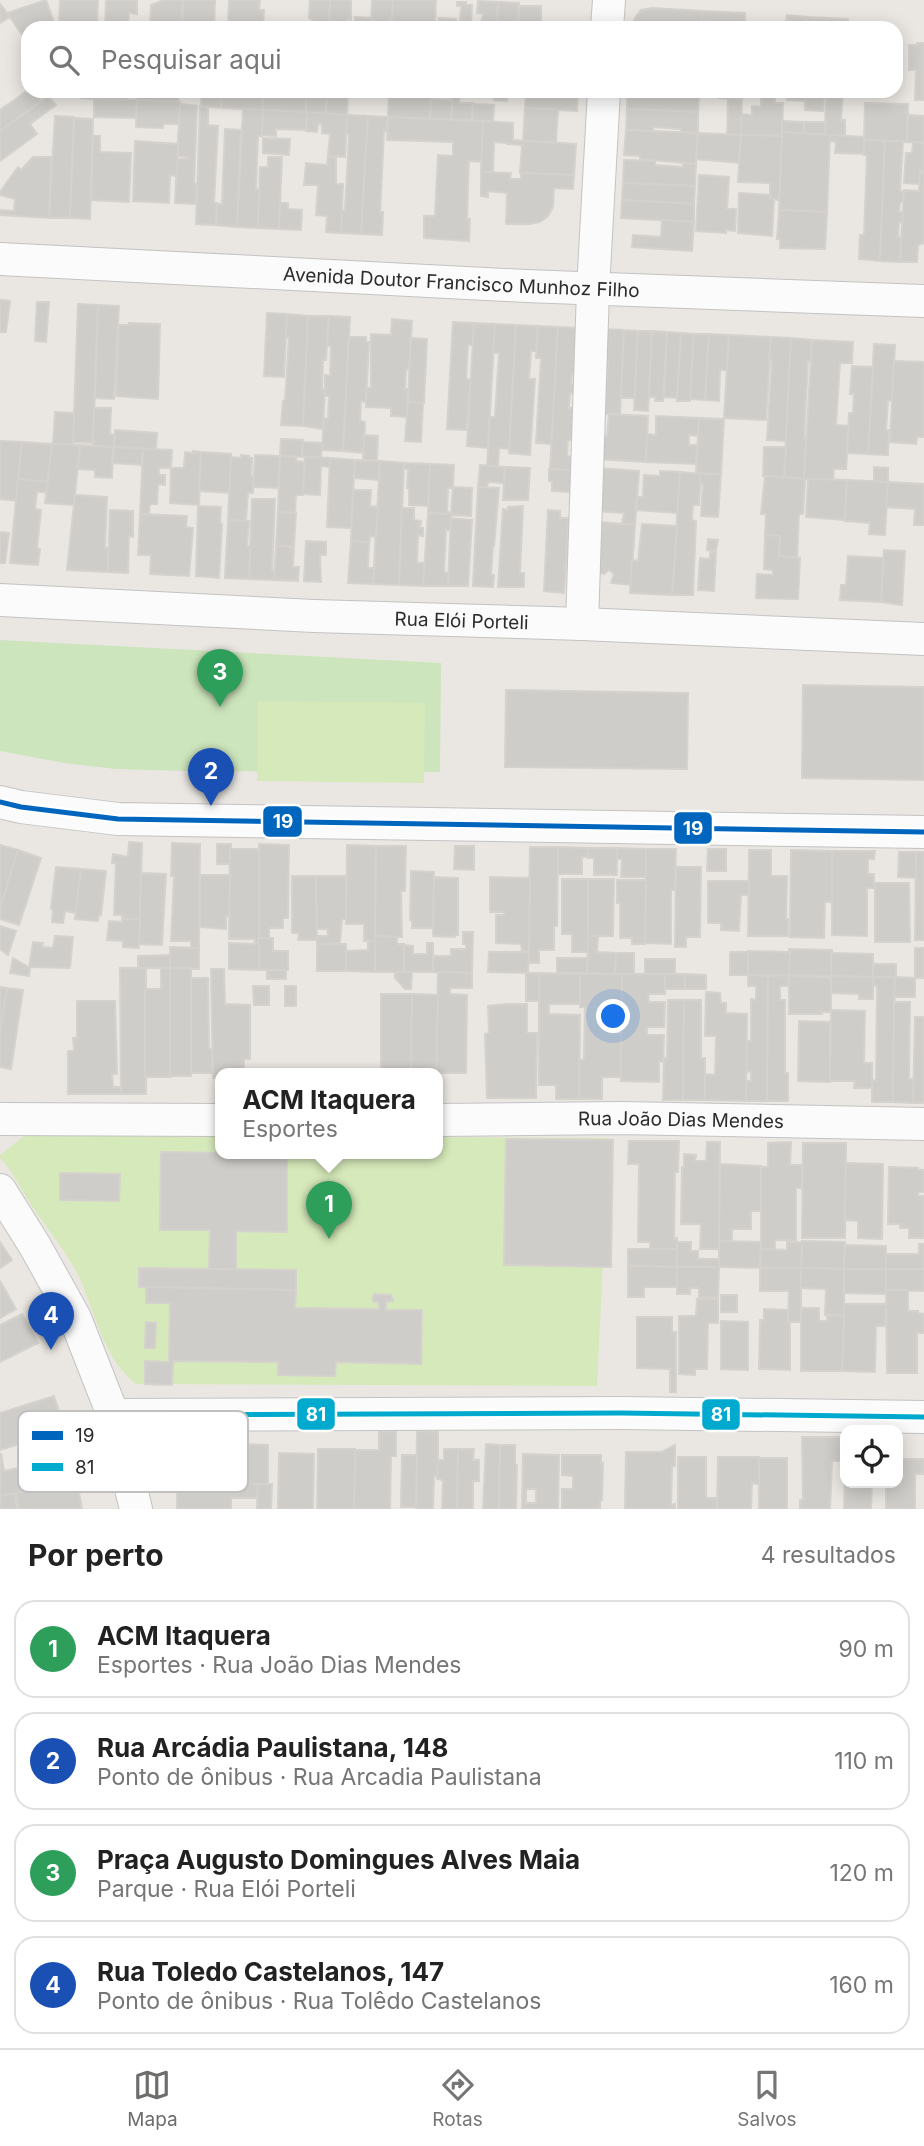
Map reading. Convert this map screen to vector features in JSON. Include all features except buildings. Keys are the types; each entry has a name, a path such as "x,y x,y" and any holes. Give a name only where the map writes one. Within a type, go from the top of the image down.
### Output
{"street":[{"path":"607,21 608,0"},
{"path":"582,624 593,289 604,98"},
{"name":"Avenida Doutor Francisco Munhoz Filho","path":"0,259 593,289 924,301"},
{"name":"Rua Elói Porteli","path":"0,600 301,615 924,639"},
{"path":"0,802 118,819 924,832"},
{"name":"Rua João Dias Mendes","path":"443,1120 620,1118 924,1124"},
{"path":"0,1119 215,1120"},
{"path":"0,1190 75,1318 111,1411"},
{"path":"248,1414 621,1413 924,1417"},
{"path":"132,1492 136,1509"}],"green space":[{"path":"0,640 441,663 440,772 116,769 0,751"},
{"path":"258,701 425,703 424,783 257,781"},
{"path":"24,1136 215,1136 215,1159 443,1159 443,1137 609,1138 597,1386 136,1384 124,1373 107,1348 73,1266 0,1155"}],"transit line":[{"name":"19","path":"0,802 118,819 924,832"},
{"name":"81","path":"248,1414 621,1413 924,1417"}],"place":[{"name":"Praça Augusto Domingues Alves Maia","path":"220,707"},
{"name":"Rua Arcádia Paulistana, 148","path":"211,806"},
{"name":"ACM Itaquera","path":"329,1239"},
{"name":"Rua Toledo Castelanos, 147","path":"51,1350"}]}
